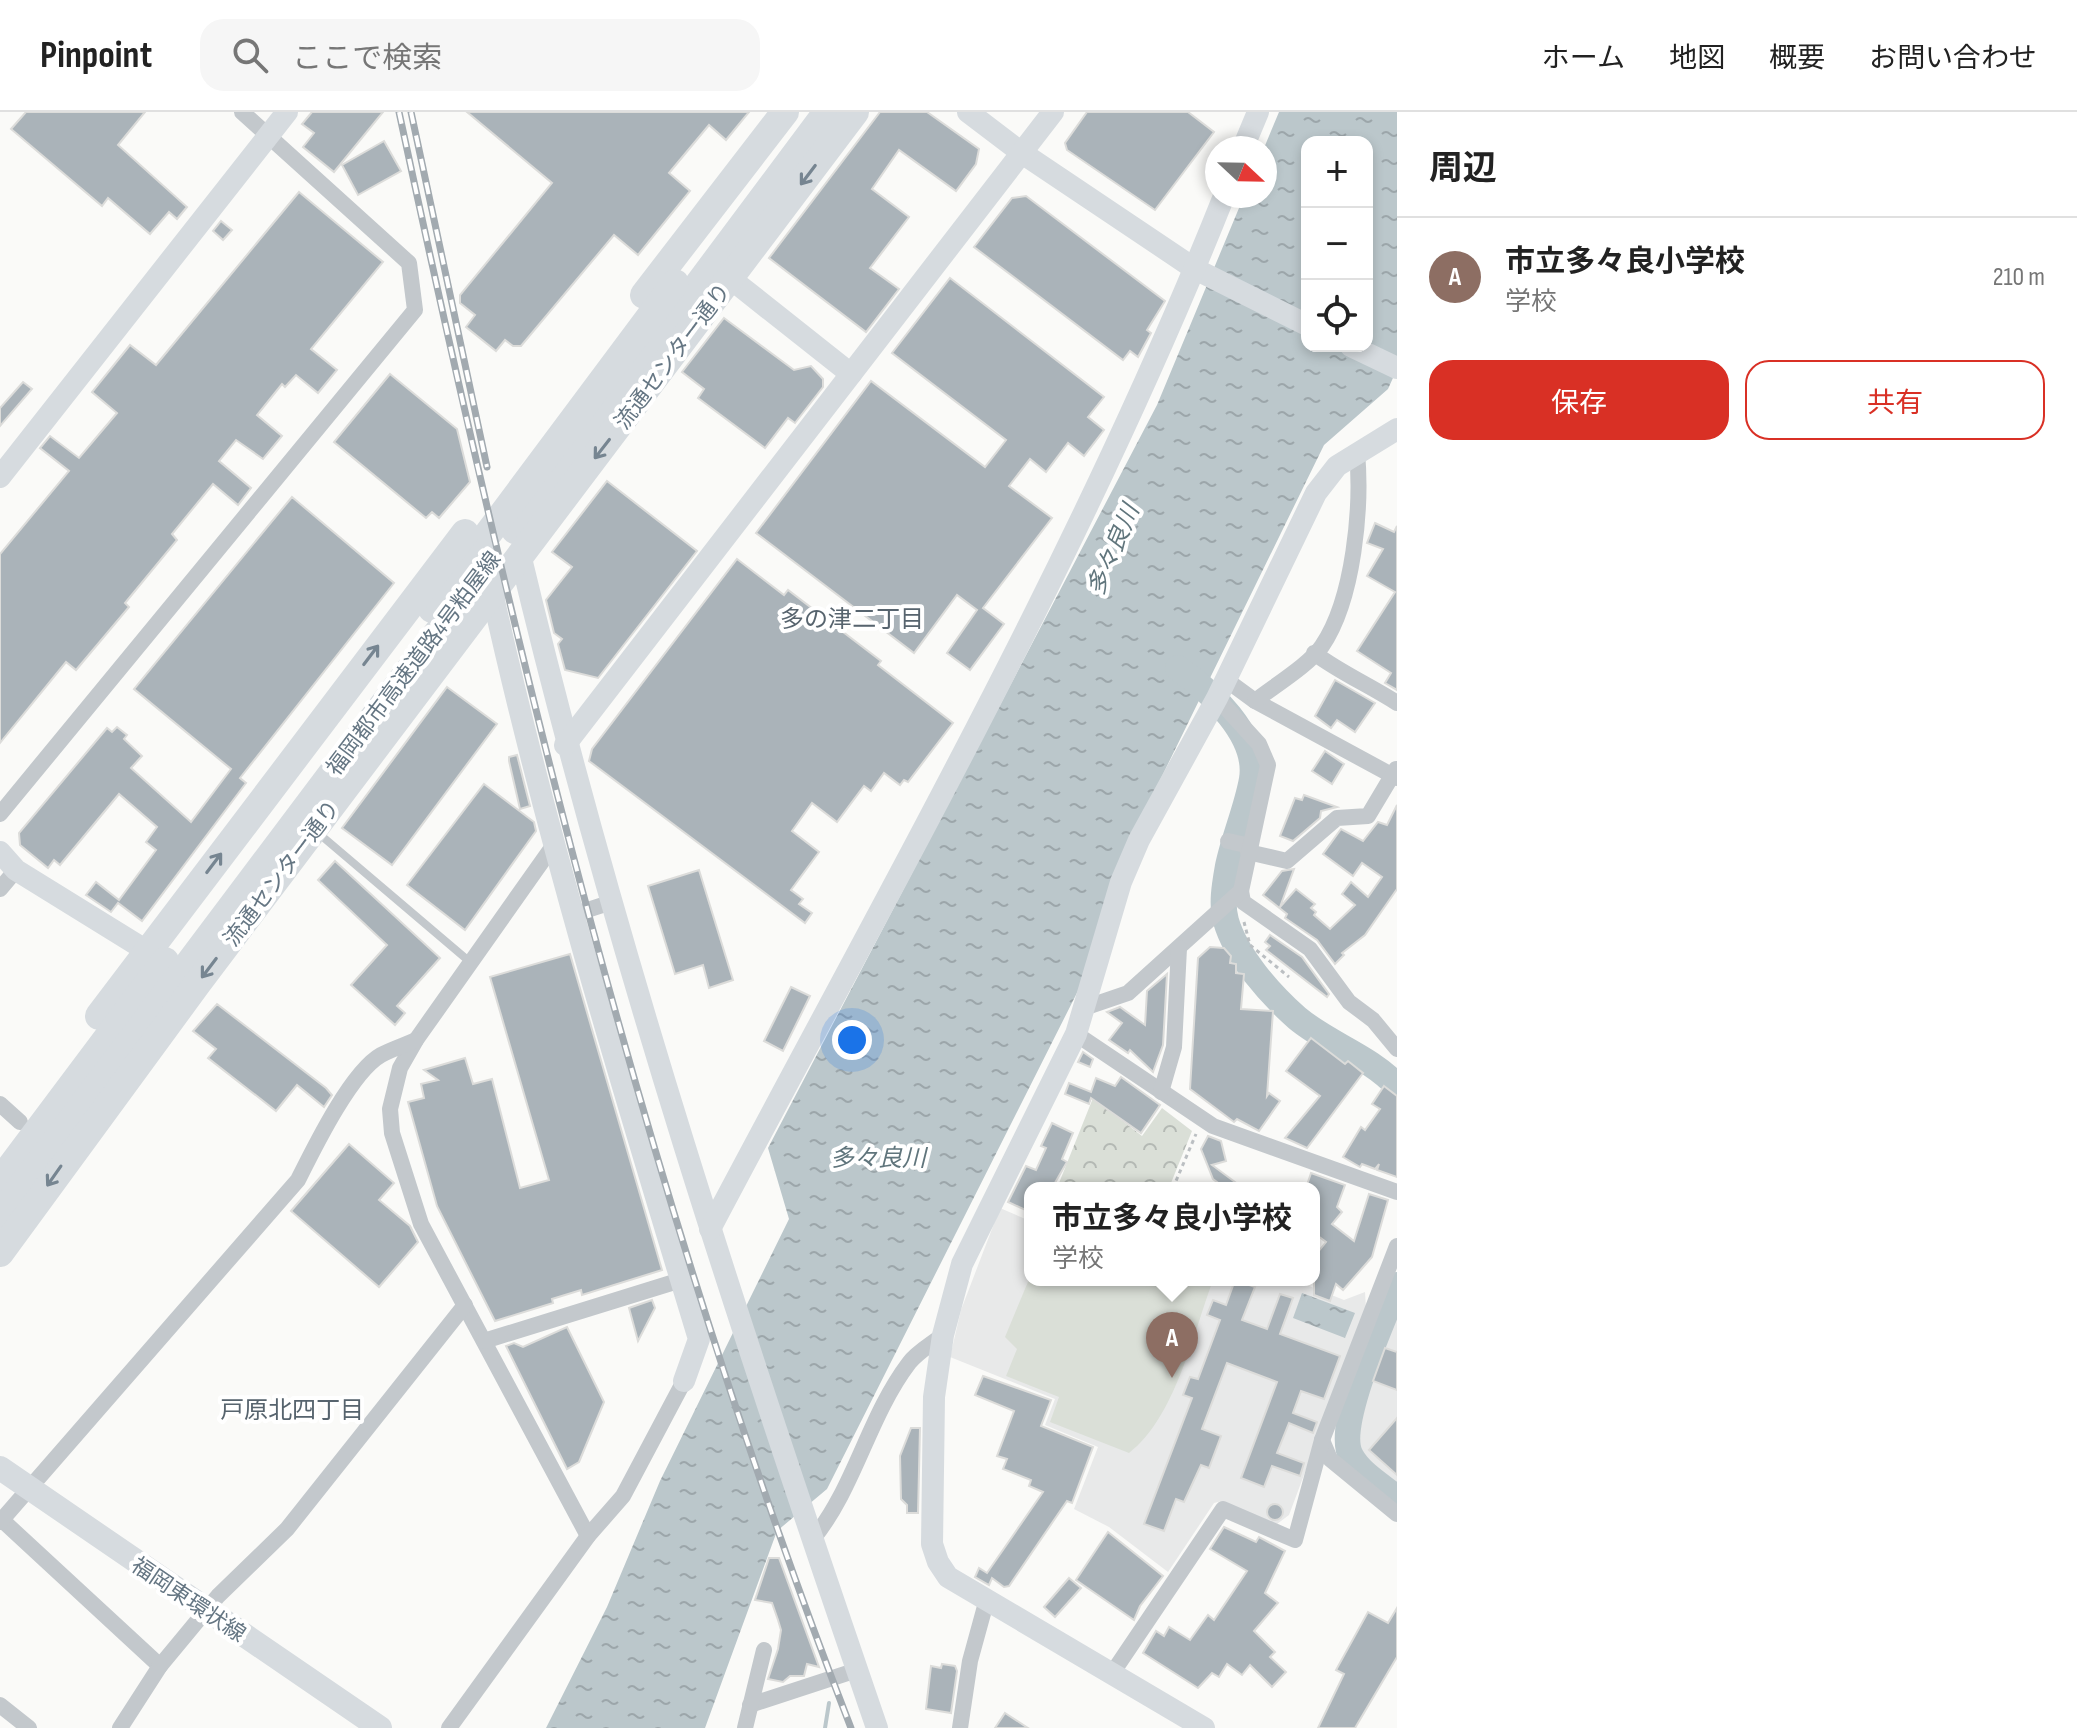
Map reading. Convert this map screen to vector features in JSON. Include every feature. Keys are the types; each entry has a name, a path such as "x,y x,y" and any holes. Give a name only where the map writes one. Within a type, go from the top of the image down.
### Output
{"highway":[{"path":"0,1149 10,1113 147,951 785,112"},
{"name":"福岡都市高速道路4号粕屋線","path":"599,401 803,112"},
{"name":"福岡都市高速道路4号粕屋線","path":"0,1181 123,1032 599,401 827,112"},
{"name":"流通センター通り","path":"0,1253 313,829 855,112"},
{"name":"福岡都市高速道路4号粕屋線","path":"0,1215 123,1032"}],"main road":[{"name":"福岡東環状線","path":"0,1468 380,1728"}],"street":[{"path":"0,814 415,310 409,263 242,112"},
{"path":"0,477 287,112"},
{"path":"968,112 1022,153 1195,269 1301,322"},
{"path":"565,745 1053,112"},
{"path":"1248,136 1258,112"},
{"path":"710,1229 980,717 1095,489 1195,269 1219,208"},
{"path":"731,279 851,374"},
{"path":"1364,352 1397,368"},
{"path":"1204,1728 948,1577 938,1562 932,1544 934,1397 943,1335 962,1264 1087,1007 1121,882 1139,840 1221,688 1316,493 1337,466 1357,452 1395,434"},
{"path":"1255,701 1321,647 1341,605 1353,545 1357,452"},
{"path":"520,554 565,745 710,1229 877,1728"},
{"path":"449,1728 588,1536 623,1496 684,1381 699,1339 572,915 526,749 492,592"},
{"path":"1314,653 1350,679 1368,684 1397,703"},
{"path":"1221,688 1255,701 1396,774 1368,816 1337,818 1287,861 1228,841"},
{"path":"1087,1007 1128,993 1242,897 1249,849 1268,765 1259,744 1221,688"},
{"path":"553,846 416,1040 400,1068 390,1109 392,1133 421,1224 588,1536"},
{"path":"0,852 16,870 147,951"},
{"path":"0,889 16,870"},
{"path":"1242,897 1310,949 1349,1002 1373,1020 1397,1049"},
{"path":"572,915 612,902"},
{"path":"1161,1092 1174,1047 1179,948"},
{"path":"1076,1034 1213,1126 1397,1192"},
{"path":"160,1666 1,1521 298,1180 327,1125 363,1072 379,1056 416,1040"},
{"path":"1113,1672 1223,1509 1295,1540 1322,1440 1397,1246"},
{"path":"484,1341 681,1280"},
{"path":"120,1728 160,1666 205,1611 287,1529 465,1305"},
{"path":"811,1533 827,1522 868,1436 909,1362 943,1335"},
{"path":"1322,1440 1330,1459 1397,1514"},
{"path":"960,1728 970,1661 987,1599"},
{"path":"745,1728 764,1650"},
{"path":"750,1705 857,1670"},
{"path":"0,1705 29,1728"}],"lane":[{"path":"313,829 470,962"}],"path":[{"path":"1242,897 1244,927 1250,945 1289,977"},
{"path":"1176,1182 1202,1119"}],"shaded area":[{"path":"1000,1208 1024,1218 1024,1286 1309,1286 1344,1300 1365,1292 1366,1309 1289,1515 1277,1524 1222,1501 1214,1503 1168,1572 1109,1527 1074,1509 1098,1447 1045,1425 1055,1399 950,1357 961,1310"},
{"path":"1397,1303 1397,1486 1354,1449 1351,1423"}],"green space":[{"path":"1093,1098 1142,1136 1162,1108 1192,1131 1171,1182 1059,1182"},
{"path":"1026,1286 1211,1286 1171,1397 1145,1438 1129,1453 1050,1422 1059,1397 1006,1376 1017,1349 1005,1337"}],"water":[{"name":"多々良川","path":"1279,112 1397,112 1397,369 1388,389 1324,445 1122,858 1086,975 827,1489 777,1531 705,1728 546,1728 607,1607 660,1481 789,1219 768,1148 1157,405 1239,208 1277,208 1277,136 1269,136"},
{"path":"1302,1293 1355,1313 1345,1338 1293,1318"}],"building":[{"path":"26,112 145,112 118,145 187,207 177,219 169,212 150,234 108,198 102,206 11,129"},
{"path":"312,112 383,112 334,172 303,147 314,133 302,124"},
{"path":"467,112 749,112 726,140 709,125 669,173 690,191 638,255 614,235 521,346 513,346 505,340 496,351 466,327 475,315 460,303 460,295 552,183"},
{"path":"880,112 927,112 979,149 976,164 956,191 899,150 872,189 909,217 870,268 899,289 866,332 769,258"},
{"path":"1087,112 1188,112 1214,132 1211,136 1205,136 1205,144 1155,210 1067,150 1065,143"},
{"path":"384,141 401,171 358,195 342,165"},
{"path":"299,192 383,262 311,349 337,370 318,393 296,375 285,387 282,384 257,415 282,436 263,459 236,440 219,461 251,488 238,505 213,484 172,534 177,540 125,603 129,607 76,670 66,662 0,743 0,554 69,471 40,448 50,436 79,458 117,413 92,392 130,345 156,365"},
{"path":"1026,196 1165,301 1147,330 1151,333 1138,357 1130,351 1123,360 974,247 1012,198"},
{"path":"221,221 232,230 223,240 213,231"},
{"path":"950,278 1104,397 1088,417 1104,430 1084,456 1068,443 1046,472 1030,459 1009,486 1052,518 983,608 1004,624 970,670 947,653 977,610 957,595 914,653 756,533 871,381 985,467 1006,440 892,353"},
{"path":"724,318 794,370 811,366 823,379 823,387 795,423 788,418 765,448 698,398 704,389 682,372"},
{"path":"390,374 457,429 470,482 439,518 432,512 426,518 334,442"},
{"path":"23,382 32,389 0,426 0,408"},
{"path":"607,481 697,551 598,678 565,670 558,644 562,639 554,633 546,600 572,567 552,552"},
{"path":"292,497 394,583 240,778 246,783 142,921 118,903 111,912 86,895 96,882 119,900 156,850 146,842 157,827 119,794 60,865 54,860 48,868 20,845 19,833 107,728 112,732 117,727 127,735 124,739 142,756 131,768 191,822 231,769 134,689"},
{"path":"1375,523 1394,532 1397,526 1397,690 1385,683 1391,673 1357,651 1395,592 1367,576 1383,549 1367,543"},
{"path":"737,559 784,595 788,590 881,661 878,665 953,723 908,782 904,780 900,785 884,773 871,791 864,786 837,822 812,803 792,831 819,852 791,890 803,899 799,904 812,913 805,923 589,761 592,749"},
{"path":"1335,680 1375,703 1355,732 1337,720 1331,728 1315,716"},
{"path":"447,687 497,724 392,865 342,828"},
{"path":"1325,751 1344,764 1332,784 1312,771"},
{"path":"517,755 530,806 520,809 509,761 509,757"},
{"path":"484,784 534,822 536,831 465,930 407,885"},
{"path":"1304,795 1337,807 1321,811 1320,818 1293,841 1280,836 1295,798 1302,800"},
{"path":"1397,805 1397,889 1365,935 1342,953 1344,955 1335,964 1317,940 1285,918 1287,914 1263,895 1282,871 1294,869 1280,907 1296,889 1315,904 1311,908 1316,912 1314,915 1330,929 1355,905 1342,894 1351,882 1368,897 1382,877 1362,863 1353,876 1323,854 1341,829 1363,841 1378,822 1387,825"},
{"path":"335,861 440,958 397,1006 405,1013 395,1025 351,985 387,945 318,880"},
{"path":"699,870 733,980 709,988 703,965 675,974 648,886"},
{"path":"1270,935 1302,957 1329,994 1327,997 1266,950 1270,946 1265,942"},
{"path":"1210,947 1224,948 1231,956 1230,963 1236,964 1236,973 1244,974 1241,1009 1273,1011 1267,1096 1269,1093 1280,1101 1259,1131 1237,1119 1234,1122 1190,1089 1198,958"},
{"path":"570,954 662,1270 582,1295 581,1290 552,1299 553,1303 495,1321 437,1206 408,1102 424,1098 421,1084 438,1080 424,1070 465,1058 473,1084 492,1079 520,1188 549,1180 490,977"},
{"path":"1167,974 1163,1045 1153,1072 1130,1050 1128,1053 1109,1040 1122,1023 1107,1012 1120,1007 1145,1025 1147,991"},
{"path":"791,987 810,996 783,1051 764,1041"},
{"path":"217,1004 326,1088 332,1095 324,1107 297,1085 276,1111 208,1058 216,1049 193,1031"},
{"path":"1311,1038 1345,1064 1348,1061 1363,1073 1307,1148 1285,1138 1320,1096 1286,1071"},
{"path":"1083,1052 1093,1059 1090,1067 1078,1062"},
{"path":"1121,1077 1160,1105 1141,1133 1091,1098 1089,1104 1065,1094 1069,1083 1091,1092 1096,1078 1115,1086"},
{"path":"1384,1086 1397,1096 1397,1177 1377,1170 1379,1164 1375,1169 1362,1164 1360,1167 1343,1157 1361,1127 1365,1130 1380,1109 1372,1104"},
{"path":"1052,1123 1073,1133 1062,1159 1067,1162 1055,1182 1024,1182 1024,1209 1008,1202 1026,1166 1036,1170 1046,1148 1041,1146"},
{"path":"1208,1136 1221,1141 1226,1161 1212,1165 1235,1182 1217,1182 1213,1179 1201,1149"},
{"path":"349,1144 394,1183 379,1200 410,1226 418,1242 379,1287 291,1211"},
{"path":"1311,1173 1345,1185 1337,1207 1342,1212 1332,1224 1354,1241 1369,1194 1388,1200 1372,1257 1343,1290 1336,1284 1330,1301 1314,1295 1314,1286 1320,1286 1320,1250 1326,1242 1320,1238 1320,1182 1308,1182"},
{"path":"1233,1286 1255,1287 1242,1320 1267,1329 1280,1294 1293,1298 1280,1334 1340,1356 1324,1399 1301,1391 1293,1413 1317,1422 1313,1433 1289,1423 1277,1453 1304,1463 1300,1476 1272,1466 1264,1487 1241,1478 1277,1382 1227,1363 1202,1429 1221,1436 1209,1468 1201,1465 1184,1502 1176,1499 1164,1531 1144,1524 1192,1398 1183,1395 1190,1377 1198,1379 1220,1320 1207,1315 1213,1300 1226,1305"},
{"path":"652,1300 655,1308 638,1341 629,1308"},
{"path":"567,1327 604,1402 579,1462 567,1469 506,1346 514,1343 523,1347"},
{"path":"1385,1348 1397,1352 1397,1390 1373,1381"},
{"path":"983,1376 1051,1400 1041,1426 1093,1447 1072,1503 1067,1501 1009,1586 1004,1587 992,1578 989,1585 975,1577 979,1568 987,1573 1043,1492 1029,1486 1031,1480 1003,1469 1007,1459 997,1456 1014,1411 975,1395"},
{"path":"1397,1418 1397,1475 1369,1450"},
{"path":"911,1428 920,1428 918,1513 907,1513 907,1505 901,1499 900,1456"},
{"path":"1275,1504 1283,1512 1275,1520 1267,1512"},
{"path":"1224,1527 1256,1542 1259,1537 1285,1551 1265,1593 1278,1603 1254,1631 1275,1652 1270,1657 1286,1672 1272,1687 1250,1665 1242,1675 1227,1664 1219,1677 1212,1673 1198,1688 1143,1653 1156,1631 1164,1636 1169,1627 1190,1640 1208,1615 1214,1620 1247,1571 1210,1549"},
{"path":"1108,1532 1163,1576 1140,1606 1134,1620 1076,1580"},
{"path":"769,1558 779,1558 819,1667 807,1664 804,1676 790,1676 783,1682 768,1679 778,1649 781,1630 778,1620 772,1603 755,1600"},
{"path":"1069,1578 1081,1588 1055,1617 1044,1607"},
{"path":"1397,1608 1397,1657 1355,1728 1318,1728 1344,1674 1336,1670 1368,1612 1388,1623"},
{"path":"942,1664 955,1666 957,1671 951,1713 926,1709 931,1666 941,1668"},
{"path":"1005,1713 1028,1728 995,1728"}],"waterway":[{"path":"1178,668 1230,716 1248,746 1252,763 1250,790 1231,855 1224,894 1226,921 1238,948 1265,986 1297,1018 1374,1066 1397,1086"},
{"path":"1397,1285 1363,1372 1349,1421 1348,1441 1351,1456 1360,1468 1397,1498"},
{"path":"825,1728 829,1703"}],"railway":[{"path":"399,112 490,522 593,929 711,1332 778,1531 851,1728"},
{"path":"411,112 487,467"}],"place":[{"name":"市立多々良小学校","path":"1172,1378"}],"district":[{"name":"多の津二丁目","path":"852,619"},
{"name":"戸原北四丁目","path":"292,1410"}]}
